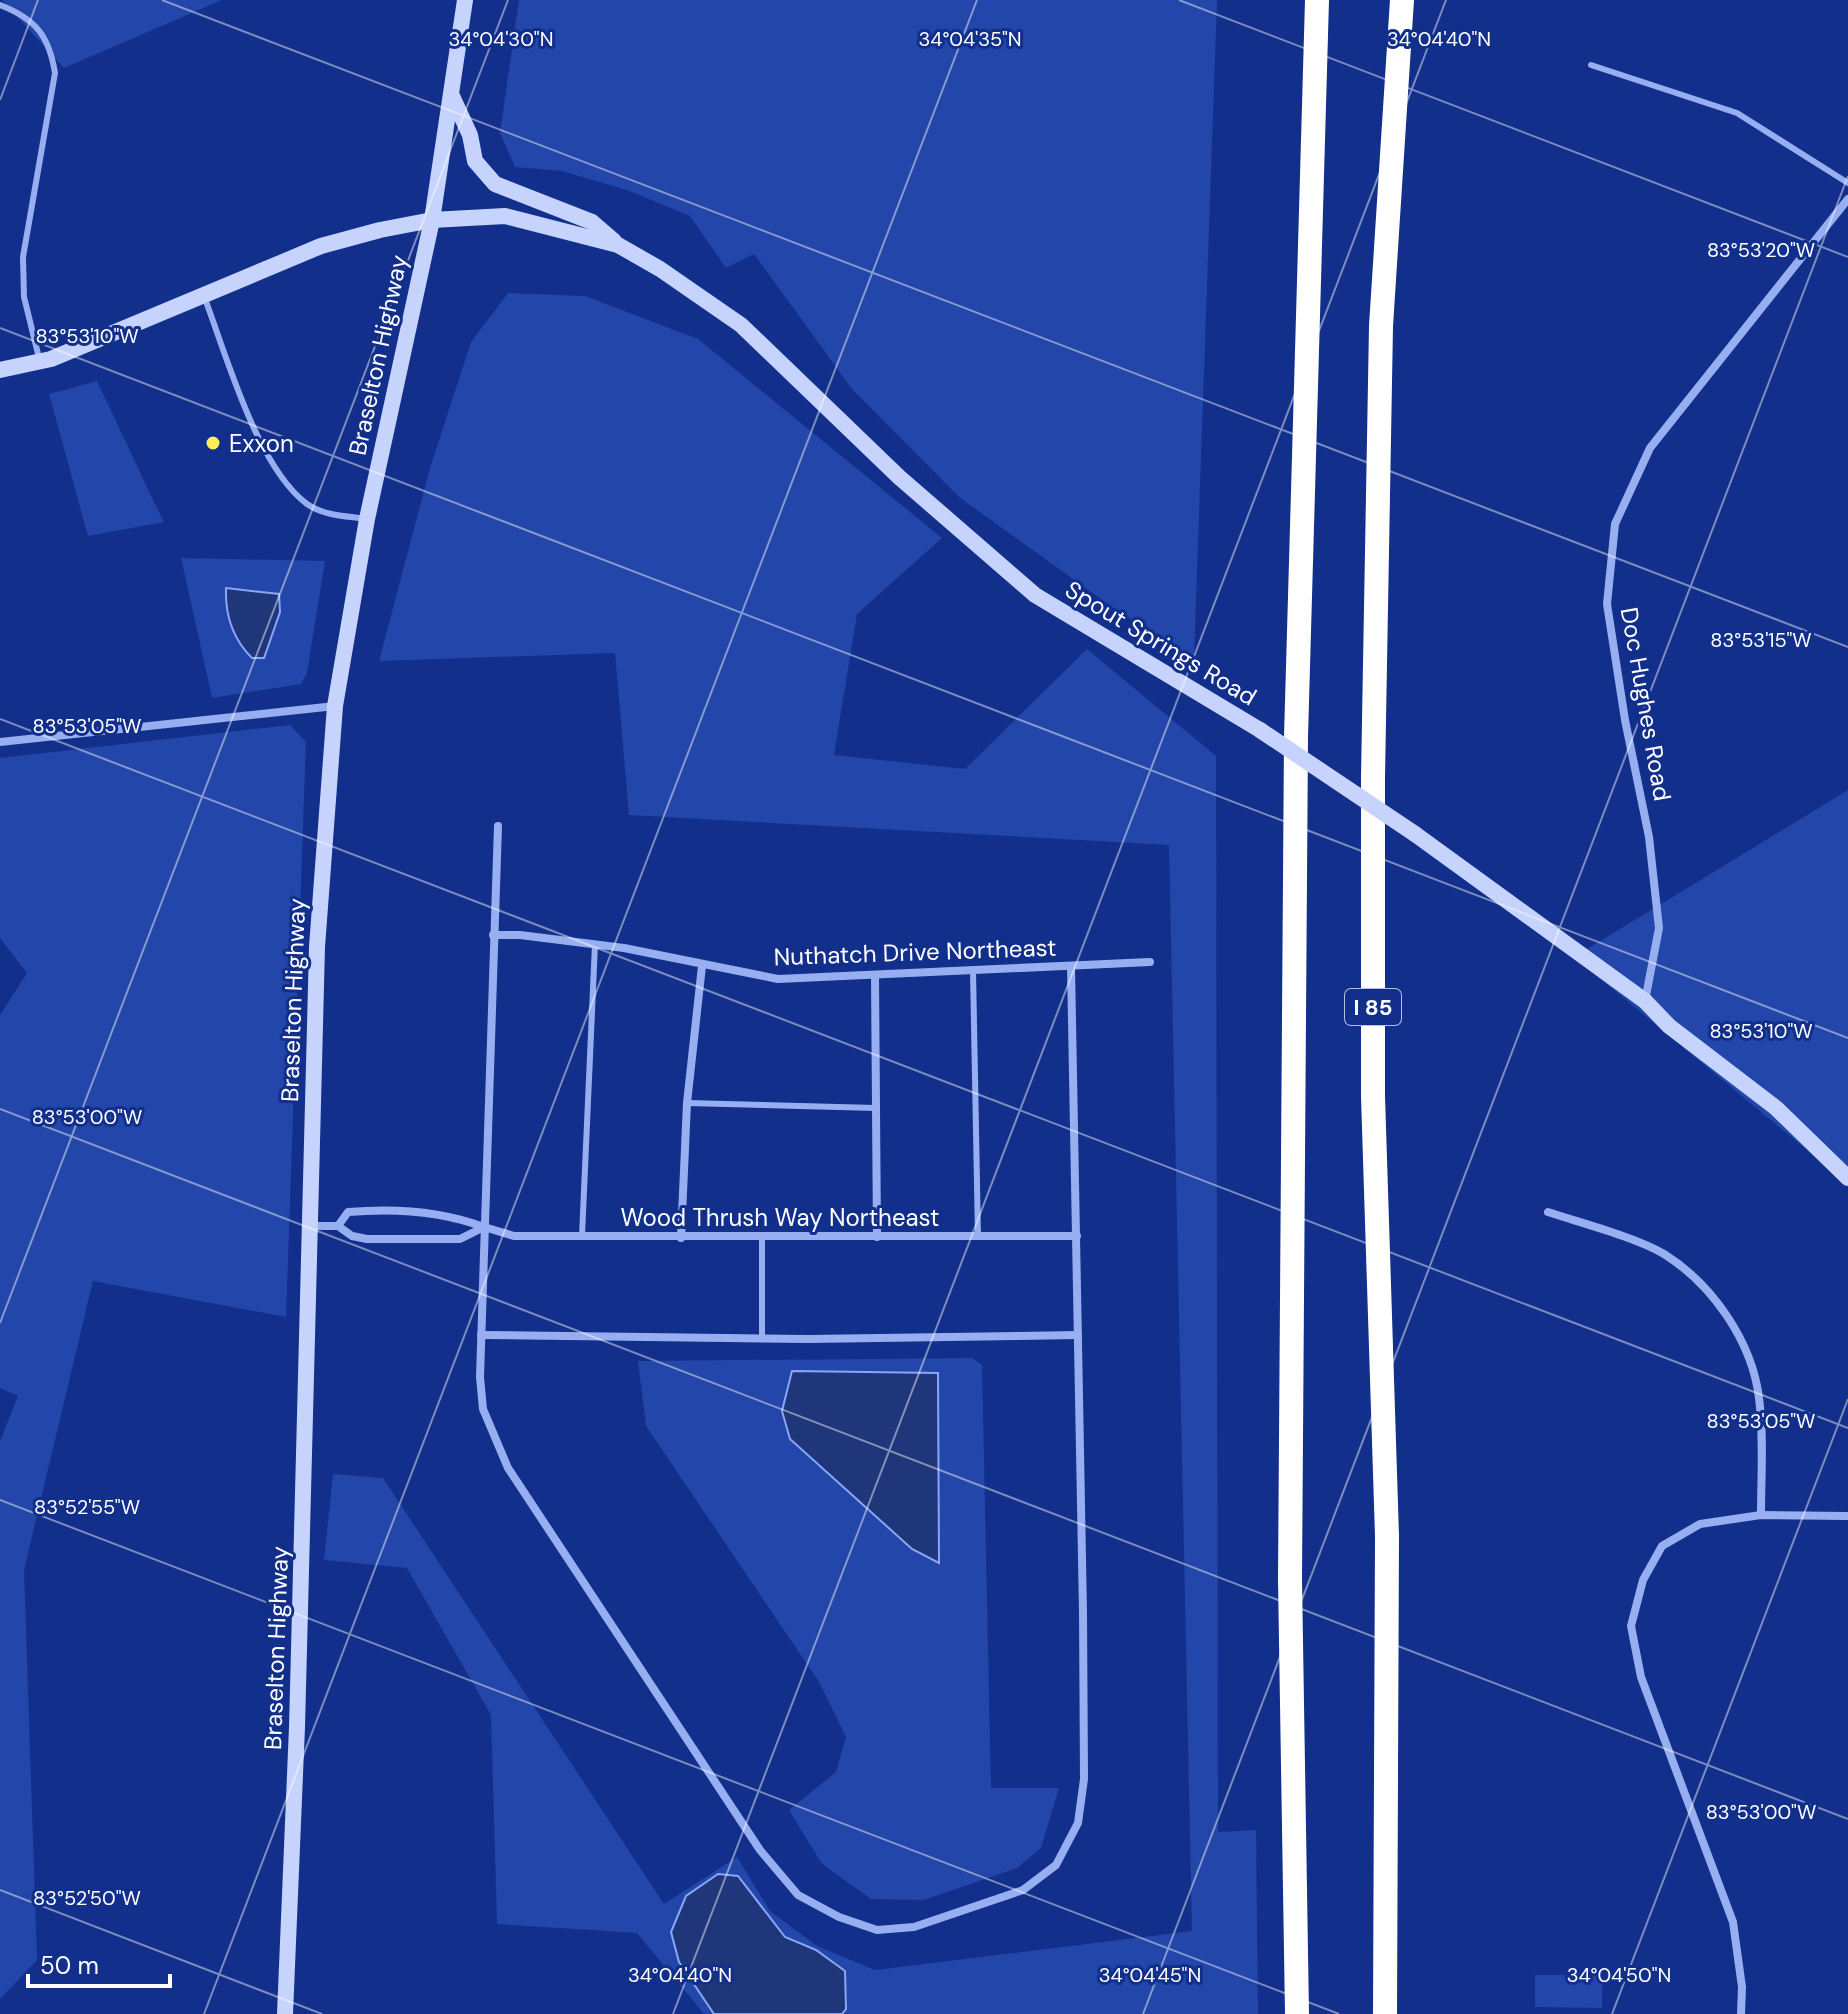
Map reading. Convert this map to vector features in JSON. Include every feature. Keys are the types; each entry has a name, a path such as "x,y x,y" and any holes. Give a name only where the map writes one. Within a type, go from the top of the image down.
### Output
{"highway":[{"path":"1297,2014 1290,1579 1296,752 1317,0"},
{"name":"I 85","path":"1385,2014 1387,1536 1373,1096 1373,777 1381,326 1402,0"}],"main road":[{"name":"Braselton Highway","path":"285,2014 295,1806 317,947 335,706 367,519 432,220 465,0"},
{"path":"452,96 470,135 475,161 495,184 592,222 618,245"},
{"name":"Spout Springs Road","path":"0,370 45,360 321,246 432,220 505,216 618,245 660,269 741,325 899,477 1035,595 1260,730 1415,834 1645,1001 1669,1026 1776,1108 1848,1178"}],"street":[{"name":"Doc Hughes Road","path":"1645,1001 1659,928 1649,837 1625,720 1607,604 1615,524 1650,448 1848,199"},
{"path":"0,742 335,706"},
{"path":"498,826 481,1335 483,1409 508,1468 760,1850 798,1895 839,1917 877,1930 914,1927 1023,1890 1056,1865 1078,1823 1084,1779 1071,967"},
{"name":"Nuthatch Drive Northeast","path":"493,935 595,944 778,979 1150,962"},
{"path":"681,1238 687,1103 702,966"},
{"path":"875,976 877,1237"},
{"name":"Wood Thrush Way Northeast","path":"338,1226 348,1212 369,1210 434,1213 514,1236 1077,1236"},
{"path":"1548,1212 1662,1253 1693,1278 1727,1314 1746,1352 1759,1397 1761,1515"},
{"path":"311,1226 338,1226 352,1236 367,1239 460,1239 484,1227"},
{"path":"481,1335 762,1338 1078,1335"},
{"path":"1741,2014 1742,1987 1733,1922 1641,1677 1631,1626 1643,1580 1662,1546 1700,1524 1761,1515 1848,1516"}],"lane":[{"path":"0,5 36,26 51,45 55,73 23,257 24,297 45,360"},
{"path":"1591,65 1737,113 1848,183"},
{"path":"204,296 267,455 306,503 322,512 367,519"},
{"path":"582,1236 595,944"},
{"path":"973,971 978,1236"},
{"path":"687,1103 876,1108"},
{"path":"762,1238 762,1338"}],"shaded area":[{"path":"2,0 222,0 64,68"},
{"path":"519,0 1217,0 1194,659 1112,607 959,497 852,389 754,254 726,268 690,216 627,190 562,171 515,167 500,133"},
{"path":"508,293 585,296 698,339 942,538 857,614 834,755 965,769 1087,649 1216,756 1218,1832 1256,1830 1258,2014 842,2014 846,2009 816,1950 785,1937 738,1876 679,1962 714,2014 704,2014 637,1933 497,1924 491,1715 407,1568 324,1560 333,1474 383,1478 664,1904 737,1857 770,1911 817,1946 875,1970 1192,1931 1169,845 629,815 615,653 379,661 430,468 471,342"},
{"path":"97,381 164,522 88,536 49,394"},
{"path":"181,558 325,561 307,673 301,684 212,698"},
{"path":"226,588 279,594 280,612 264,658 252,658 235,634 227,607"},
{"path":"290,725 306,742 286,1317 93,1281 24,1570 37,1960 0,1999 0,1441 18,1396 0,1388 0,1015 27,973 0,938 0,758"},
{"path":"1848,790 1848,1184 1574,957"},
{"path":"972,1358 982,1365 991,1788 1059,1788 1041,1848 1017,1868 924,1900 871,1899 822,1864 789,1810 836,1772 846,1737 819,1682 646,1426 638,1361","holes":["782,1411 939,1562 912,1549 790,1440"]},
{"path":"792,1371 938,1373 939,1563 912,1549 790,1439 782,1411"},
{"path":"718,1874 738,1876 785,1937 816,1950 845,1971 846,2009 842,2014 714,2014 679,1962 671,1932 686,1896"},
{"path":"1535,1975 1602,1975 1602,2008 1535,2007"}],"place":[{"name":"Exxon","path":"213,443"}]}
